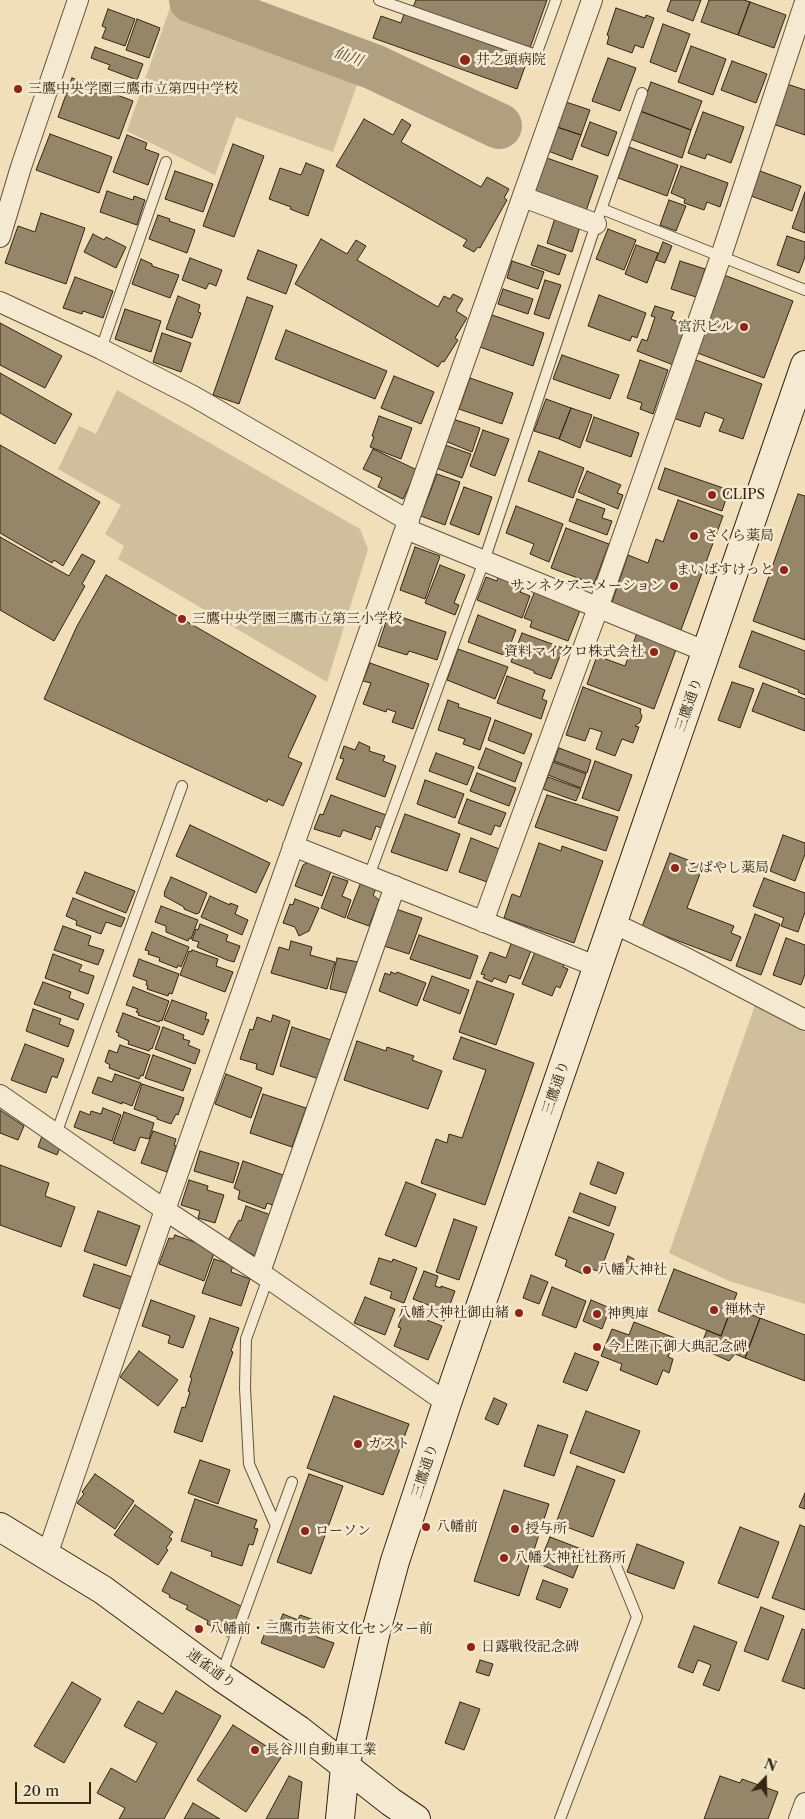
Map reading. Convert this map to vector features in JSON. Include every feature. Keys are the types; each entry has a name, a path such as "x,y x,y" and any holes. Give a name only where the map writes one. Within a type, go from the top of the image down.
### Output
{"main road":[{"name":"三鷹通り","path":"340,1819 345,1767 375,1636 395,1561 447,1403 805,365"},
{"name":"連雀通り","path":"0,1527 103,1590 221,1677 299,1730 345,1767 416,1819"}],"street":[{"path":"0,237 21,167 78,0"},
{"path":"47,1555 165,1210 592,0"},
{"path":"483,922 598,608 721,256 805,2"},
{"path":"523,197 599,216"},
{"path":"0,302 101,349 193,396 408,525 484,561 707,652"},
{"path":"293,846 598,967"},
{"path":"264,1275 395,886"},
{"path":"613,923 688,959 805,1020"},
{"path":"0,1095 165,1210 264,1275 447,1403"},
{"path":"799,1819 805,1803"}],"lane":[{"path":"379,0 536,56 556,0"},
{"path":"369,876 484,561 642,93"},
{"path":"101,349 166,162"},
{"path":"599,216 721,256 805,290"},
{"path":"56,1134 182,786"},
{"path":"264,1275 246,1340 244,1388 250,1464 276,1526"},
{"path":"221,1677 292,1482"},
{"path":"560,1819 637,1617 614,1560"}],"shaded area":[{"path":"172,2 362,71 333,152 236,117 215,175 127,131"},
{"path":"117,390 360,529 368,549 327,682 118,559 124,546 105,534 121,505 58,469 79,426 96,434"},
{"path":"755,1005 805,1032 805,1304 729,1281 669,1253"}],"building":[{"path":"416,0 547,0 530,48 413,7"},
{"path":"671,0 701,0 693,21 667,11"},
{"path":"709,0 744,0 750,2 738,35 701,22"},
{"path":"750,2 786,15 774,48 738,35"},
{"path":"616,8 645,18 646,15 654,18 643,48 635,45 632,53 607,44 609,36 607,35"},
{"path":"108,9 135,19 125,46 102,38 106,28 102,26"},
{"path":"404,14 528,58 517,89 373,38 381,16 401,23"},
{"path":"137,19 160,28 149,58 126,50"},
{"path":"663,24 690,34 676,72 650,62"},
{"path":"691,46 726,59 713,95 678,82"},
{"path":"95,47 143,64 137,80 108,69 110,65 91,58"},
{"path":"608,58 636,68 620,111 592,101"},
{"path":"732,61 767,74 756,103 721,90"},
{"path":"72,78 133,101 119,139 58,117"},
{"path":"651,82 702,101 691,130 640,111"},
{"path":"787,84 805,90 805,135 773,124"},
{"path":"566,102 590,110 581,135 557,127"},
{"path":"640,111 691,130 682,158 630,139"},
{"path":"703,112 744,127 731,163 707,154 705,159 688,153"},
{"path":"364,119 393,135 402,119 411,125 401,142 481,187 487,177 509,189 504,198 507,200 480,248 478,247 474,252 463,246 467,240 336,166"},
{"path":"590,122 617,132 608,156 581,146"},
{"path":"557,127 581,135 572,160 548,151"},
{"path":"50,134 112,157 99,193 36,170"},
{"path":"127,135 147,143 145,149 159,154 148,185 113,172"},
{"path":"233,144 264,156 234,237 203,226"},
{"path":"629,147 678,165 667,196 618,178"},
{"path":"544,157 598,176 586,211 531,192"},
{"path":"306,163 324,170 308,216 269,199 280,168 301,175"},
{"path":"681,166 728,183 720,207 707,202 704,210 684,203 685,199 671,193"},
{"path":"175,171 213,184 203,212 165,199"},
{"path":"760,171 801,186 792,211 751,196"},
{"path":"107,191 133,200 134,196 145,200 137,225 100,212"},
{"path":"805,192 805,233 792,228"},
{"path":"669,200 686,206 676,231 660,225"},
{"path":"41,213 85,228 66,284 5,263 18,226 35,232"},
{"path":"158,215 195,230 187,253 149,239"},
{"path":"555,218 580,227 572,252 547,243"},
{"path":"608,229 636,240 624,270 596,259"},
{"path":"93,234 104,240 106,237 126,247 116,268 84,252"},
{"path":"787,236 805,242 805,257 799,273 777,265"},
{"path":"321,239 347,254 356,240 366,246 357,260 438,307 444,296 450,299 453,294 463,299 456,311 467,318 455,338 458,340 444,362 442,361 438,367 295,284"},
{"path":"663,242 672,246 665,263 656,260"},
{"path":"538,245 566,255 559,275 531,265"},
{"path":"636,245 658,253 647,283 625,274"},
{"path":"258,250 297,265 286,294 247,279"},
{"path":"190,258 222,270 216,286 209,283 206,289 182,280"},
{"path":"141,259 152,264 152,266 179,275 170,298 132,284"},
{"path":"512,261 544,272 538,289 507,278"},
{"path":"680,261 705,269 696,297 671,289"},
{"name":"宮沢ビル","path":"724,275 793,301 764,378 695,352"},
{"path":"75,277 113,291 103,318 83,311 82,314 63,308"},
{"path":"545,280 561,285 549,319 534,314"},
{"path":"503,289 533,299 528,314 498,304"},
{"path":"599,295 646,313 637,338 632,336 630,341 588,326"},
{"path":"178,296 200,305 198,312 201,313 192,338 166,329"},
{"path":"247,297 273,306 239,404 213,395"},
{"path":"655,306 674,312 671,319 691,327 676,366 637,351 642,339 647,341 655,317 651,316"},
{"path":"125,309 161,321 151,352 115,339"},
{"path":"492,315 544,333 533,366 480,347"},
{"path":"0,323 62,356 45,388 0,365"},
{"path":"286,330 387,371 375,399 275,359"},
{"path":"162,333 191,343 181,372 153,362"},
{"path":"562,355 619,375 610,399 553,379"},
{"path":"693,359 762,384 743,439 719,431 724,419 705,412 700,427 673,418"},
{"path":"640,360 668,370 653,414 640,409 642,403 627,398"},
{"path":"0,373 72,414 55,444 0,413"},
{"path":"394,376 434,392 421,424 381,408"},
{"path":"470,378 513,393 502,424 459,409"},
{"path":"546,399 571,408 559,439 534,431"},
{"path":"571,408 592,415 580,448 559,439"},
{"path":"379,416 412,428 401,459 370,447"},
{"path":"594,417 639,433 631,457 586,441"},
{"path":"453,419 480,428 472,452 445,441"},
{"path":"483,430 509,439 495,476 470,466"},
{"path":"0,445 100,502 63,566 54,560 52,563 0,533"},
{"path":"445,445 471,454 462,478 436,468"},
{"path":"373,449 417,470 403,499 378,487 382,478 363,469"},
{"path":"539,451 584,468 573,498 528,481"},
{"path":"665,468 729,490 722,511 658,489"},
{"path":"587,471 621,485 617,493 623,495 618,509 578,492"},
{"path":"437,474 460,482 445,525 421,516"},
{"path":"464,487 492,497 479,535 450,524"},
{"path":"798,494 805,496 805,640 753,621"},
{"path":"577,499 605,509 602,518 612,521 607,535 569,521"},
{"path":"678,500 723,516 681,630 611,605 628,555 648,563 656,539 663,542"},
{"path":"516,506 563,524 549,562 530,554 534,544 506,533"},
{"path":"566,528 609,544 594,584 551,568"},
{"path":"0,537 69,576 82,554 95,561 82,584 85,586 54,641 0,610"},
{"path":"415,547 440,556 425,599 400,590"},
{"path":"440,565 465,575 454,603 459,605 455,615 425,603"},
{"path":"499,574 524,584 520,592 530,596 522,618 477,600 486,577 497,581"},
{"path":"106,575 316,696 288,757 302,763 283,806 268,799 267,802 44,699 77,626"},
{"path":"535,591 581,608 568,641 530,627 532,621 524,618"},
{"path":"389,613 446,632 437,660 409,651 407,655 378,646"},
{"path":"478,615 516,630 506,656 468,642"},
{"path":"752,631 805,651 805,695 798,692 799,690 739,667"},
{"path":"522,633 563,648 551,679 511,662"},
{"path":"637,633 677,647 654,709 587,684 597,656 625,666"},
{"path":"458,649 508,667 495,699 447,680"},
{"path":"370,663 429,684 413,729 392,722 396,712 387,709 386,712 363,704 371,683 363,681"},
{"path":"507,676 545,690 542,699 547,701 541,719 497,703"},
{"path":"732,682 754,689 740,728 718,720"},
{"path":"763,683 805,699 805,731 752,711"},
{"path":"583,687 641,709 642,716 640,722 635,726 639,727 633,743 622,739 615,756 596,749 602,732 590,728 585,741 566,735"},
{"path":"448,700 459,704 458,707 491,718 480,750 463,744 465,739 438,730"},
{"path":"495,720 532,734 524,754 488,740"},
{"path":"359,742 370,747 369,751 385,756 383,761 396,766 385,797 336,779 344,759 340,758 344,746 355,750"},
{"path":"486,748 522,763 515,782 478,768"},
{"path":"559,748 591,760 587,773 554,761"},
{"path":"436,753 474,767 467,785 429,771"},
{"path":"595,761 632,775 619,811 582,798"},
{"path":"553,762 586,774 581,788 548,775"},
{"path":"477,773 516,788 509,806 470,791"},
{"path":"548,777 581,789 576,801 543,789"},
{"path":"425,780 464,794 455,818 417,804"},
{"path":"331,795 386,815 381,828 376,826 371,840 343,830 340,837 314,829 320,814 323,815"},
{"path":"547,795 618,817 606,851 535,827"},
{"path":"467,799 506,813 500,827 495,825 491,835 458,823"},
{"path":"405,814 460,834 447,871 391,852"},
{"path":"190,825 270,863 256,893 176,856"},
{"path":"783,835 805,843 805,854 795,881 770,871"},
{"path":"471,838 502,850 490,883 459,872"},
{"path":"539,843 561,851 562,846 603,861 574,943 504,918 512,894 520,897"},
{"path":"670,853 703,866 687,908 734,926 731,933 741,937 731,961 642,927"},
{"path":"310,861 332,869 322,896 295,886 303,865"},
{"path":"85,872 135,891 126,913 76,893"},
{"path":"333,876 348,881 342,896 351,900 345,918 321,908"},
{"path":"171,877 207,893 199,913 196,914 184,909 184,907 164,896"},
{"path":"764,878 805,893 805,912 798,932 781,926 784,918 753,906"},
{"path":"361,882 376,889 373,895 379,900 369,926 347,918"},
{"path":"210,896 230,905 230,903 238,906 235,914 248,920 242,935 201,917"},
{"path":"73,898 125,918 121,927 106,922 101,934 76,925 77,921 66,916"},
{"path":"295,899 319,908 309,931 299,936 295,927 283,923 290,904 293,905"},
{"path":"161,906 198,920 191,939 189,938 188,941 166,932 166,926 155,922"},
{"path":"396,909 422,918 409,954 384,946"},
{"path":"755,914 780,924 761,975 736,966"},
{"path":"200,924 228,935 226,941 240,946 234,962 197,947 199,942 192,940"},
{"path":"63,926 91,936 88,945 104,950 98,965 54,950"},
{"path":"152,932 189,947 181,967 178,965 177,968 159,961 160,958 148,954 149,951 145,950"},
{"path":"419,935 478,956 470,979 410,959"},
{"path":"786,938 805,945 805,974 801,985 773,975"},
{"path":"291,941 312,947 310,955 335,962 327,989 271,973 279,947 289,950"},
{"path":"512,941 532,948 520,979 509,975 506,983 494,978 492,982 483,978 485,975 481,974 490,952 506,958"},
{"path":"537,947 566,958 563,967 568,969 560,988 556,986 552,996 522,984"},
{"path":"192,950 218,959 216,966 233,972 225,992 180,975 189,951 191,952"},
{"path":"53,954 82,965 79,971 94,976 88,994 45,978"},
{"path":"337,958 358,962 351,994 330,989"},
{"path":"139,959 179,974 172,994 169,993 168,996 147,989 147,981 133,976"},
{"path":"391,972 396,974 397,972 426,983 417,1006 379,991 385,973 390,975"},
{"path":"432,976 469,990 460,1014 423,1000"},
{"path":"477,981 514,994 496,1045 459,1032"},
{"path":"43,982 71,992 69,998 84,1004 78,1020 34,1004"},
{"path":"133,987 169,1001 162,1021 160,1020 159,1022 138,1015 139,1013 136,1012 138,1009 126,1005"},
{"path":"172,1000 207,1013 205,1019 209,1020 203,1035 164,1020"},
{"path":"33,1009 61,1019 59,1024 74,1030 68,1047 26,1031"},
{"path":"123,1013 160,1027 152,1049 149,1051 128,1044 129,1041 118,1036 119,1033 116,1032"},
{"path":"273,1015 290,1021 273,1075 256,1069 257,1064 240,1059 250,1029 253,1030 257,1017 271,1022"},
{"path":"163,1027 184,1035 183,1039 190,1041 188,1045 200,1050 195,1064 155,1049"},
{"path":"292,1027 331,1040 319,1079 280,1066"},
{"path":"461,1037 534,1063 485,1205 421,1183 436,1139 447,1143 449,1134 462,1138 486,1070 453,1059"},
{"path":"357,1041 386,1051 387,1047 414,1056 412,1060 442,1071 428,1109 344,1080"},
{"path":"25,1044 64,1059 57,1078 52,1076 46,1093 11,1080"},
{"path":"120,1045 150,1055 143,1076 141,1075 139,1079 109,1068 110,1065 105,1062 109,1050 117,1053"},
{"path":"153,1055 191,1069 183,1091 145,1078"},
{"path":"115,1074 141,1083 132,1106 92,1093 98,1077 112,1082"},
{"path":"226,1074 262,1088 251,1118 215,1104"},
{"path":"142,1084 184,1098 178,1115 176,1114 171,1124 134,1109"},
{"path":"263,1094 306,1108 292,1147 250,1133"},
{"path":"103,1108 121,1115 112,1141 74,1127 80,1111 90,1115 91,1111 101,1114"},
{"path":"0,1110 24,1126 18,1140 0,1133"},
{"path":"124,1112 154,1123 149,1139 140,1137 135,1151 113,1143"},
{"path":"153,1131 176,1139 174,1145 176,1146 167,1172 141,1163"},
{"path":"42,1136 60,1148 57,1155 38,1147"},
{"path":"200,1151 239,1163 233,1183 194,1171"},
{"path":"243,1161 286,1176 275,1206 267,1203 265,1209 238,1199 240,1191 234,1188"},
{"path":"598,1162 624,1173 616,1194 590,1184"},
{"path":"0,1165 49,1183 45,1196 75,1207 61,1247 0,1225"},
{"path":"189,1180 208,1186 207,1190 224,1195 215,1223 198,1218 200,1211 181,1205"},
{"path":"406,1182 436,1194 416,1247 385,1235"},
{"path":"580,1193 616,1207 609,1226 573,1212"},
{"path":"246,1206 271,1215 255,1256 228,1241 239,1220 241,1221"},
{"path":"98,1211 140,1226 126,1266 84,1251"},
{"name":"八幡大神社","path":"569,1217 614,1234 600,1272 586,1267 583,1274 565,1266 567,1260 555,1255"},
{"path":"454,1219 477,1227 459,1280 436,1272"},
{"path":"175,1235 208,1247 207,1250 214,1253 204,1281 159,1264 169,1238 173,1239"},
{"path":"628,1256 634,1259 632,1267 625,1264"},
{"path":"379,1258 392,1262 393,1259 417,1268 404,1303 390,1298 392,1292 370,1284"},
{"path":"214,1259 233,1265 231,1272 250,1279 241,1306 202,1293"},
{"path":"94,1264 132,1277 120,1309 83,1296"},
{"path":"674,1269 737,1293 721,1336 658,1311"},
{"path":"424,1271 438,1276 435,1286 455,1291 444,1321 427,1315 431,1306 413,1299"},
{"path":"531,1275 548,1282 539,1304 523,1298"},
{"path":"552,1287 586,1301 576,1328 542,1315"},
{"path":"365,1297 395,1309 385,1335 354,1323"},
{"path":"151,1300 195,1316 183,1348 168,1343 170,1336 142,1326"},
{"name":"神輿庫","path":"591,1300 610,1308 602,1329 583,1321"},
{"path":"732,1307 760,1318 745,1358 735,1354 729,1361 700,1348 707,1330 721,1336"},
{"path":"404,1311 442,1326 428,1360 394,1346 401,1328 398,1327"},
{"path":"210,1318 239,1328 231,1351 233,1352 202,1442 174,1432 182,1407 185,1408 190,1392 188,1391 192,1378 190,1377"},
{"path":"760,1318 805,1335 805,1381 745,1358"},
{"path":"634,1322 675,1338 668,1357 673,1359 669,1373 663,1370 657,1385 620,1370 622,1364 601,1356 612,1329 629,1335"},
{"path":"139,1351 178,1380 158,1406 120,1377"},
{"path":"575,1353 599,1362 587,1391 563,1382"},
{"path":"334,1396 409,1424 383,1495 307,1468"},
{"path":"494,1398 507,1404 498,1425 485,1419"},
{"path":"586,1411 640,1431 624,1473 570,1453"},
{"path":"538,1425 568,1435 554,1476 524,1466"},
{"path":"200,1460 230,1470 218,1504 188,1493"},
{"path":"577,1466 615,1480 593,1537 556,1523"},
{"path":"95,1474 134,1501 115,1529 77,1503 84,1494 82,1492"},
{"path":"309,1474 343,1486 311,1574 277,1562"},
{"path":"504,1490 549,1504 519,1596 474,1581"},
{"path":"805,1493 805,1509 799,1507"},
{"path":"195,1499 257,1520 254,1528 258,1529 253,1545 249,1544 242,1566 211,1556 212,1552 181,1541"},
{"path":"135,1505 173,1532 169,1537 172,1539 166,1548 168,1550 158,1565 114,1535"},
{"path":"800,1525 805,1527 805,1610 772,1598"},
{"path":"740,1527 779,1542 758,1598 718,1583"},
{"path":"550,1537 584,1550 573,1578 539,1564"},
{"path":"637,1544 684,1562 674,1589 627,1572"},
{"path":"171,1572 243,1607 228,1637 207,1624 208,1621 186,1609 188,1606 169,1597 170,1595 162,1591"},
{"path":"543,1580 568,1589 560,1608 536,1599"},
{"path":"761,1607 784,1616 768,1660 744,1651"},
{"path":"283,1614 298,1620 300,1615 323,1623 317,1637 334,1643 324,1668 261,1643 270,1620 279,1623"},
{"path":"694,1626 737,1642 719,1691 703,1685 711,1665 698,1660 693,1673 678,1667"},
{"path":"802,1629 805,1630 805,1689 782,1681"},
{"path":"480,1660 493,1664 489,1676 476,1672"},
{"path":"72,1682 101,1699 64,1763 34,1746"},
{"path":"176,1691 221,1716 164,1819 119,1819 125,1808 97,1793 111,1768 136,1782 157,1743 124,1726 138,1701 163,1714"},
{"path":"460,1702 480,1709 464,1750 445,1743"},
{"path":"233,1725 282,1756 246,1812 197,1780"},
{"path":"289,1776 302,1782 298,1819 266,1819"},
{"path":"720,1776 740,1783 742,1779 778,1792 768,1819 704,1819"},
{"path":"193,1803 220,1819 184,1819"}],"waterway":[{"name":"仙川","path":"192,0 374,67 499,126"}],"place":[{"name":"井之頭病院","path":"465,60"},
{"name":"三鷹中央学園三鷹市立第四中学校","path":"18,89"},
{"name":"宮沢ビル","path":"744,327"},
{"name":"CLIPS","path":"712,495"},
{"name":"さくら薬局","path":"694,536"},
{"name":"まいばすけっと","path":"784,570"},
{"name":"サンネクアニメーション","path":"674,586"},
{"name":"三鷹中央学園三鷹市立第三小学校","path":"182,619"},
{"name":"資料マイクロ株式会社","path":"654,652"},
{"name":"こばやし薬局","path":"675,868"},
{"name":"八幡大神社","path":"587,1270"},
{"name":"禅林寺","path":"714,1310"},
{"name":"八幡大神社御由緒","path":"519,1313"},
{"name":"神輿庫","path":"597,1314"},
{"name":"今上陛下御大典記念碑","path":"597,1347"},
{"name":"ガスト","path":"358,1444"},
{"name":"八幡前","path":"426,1527"},
{"name":"授与所","path":"515,1529"},
{"name":"ローソン","path":"305,1531"},
{"name":"八幡大神社社務所","path":"504,1558"},
{"name":"八幡前・三鷹市芸術文化センター前","path":"199,1629"},
{"name":"日露戦役記念碑","path":"471,1647"},
{"name":"長谷川自動車工業","path":"255,1750"}]}
